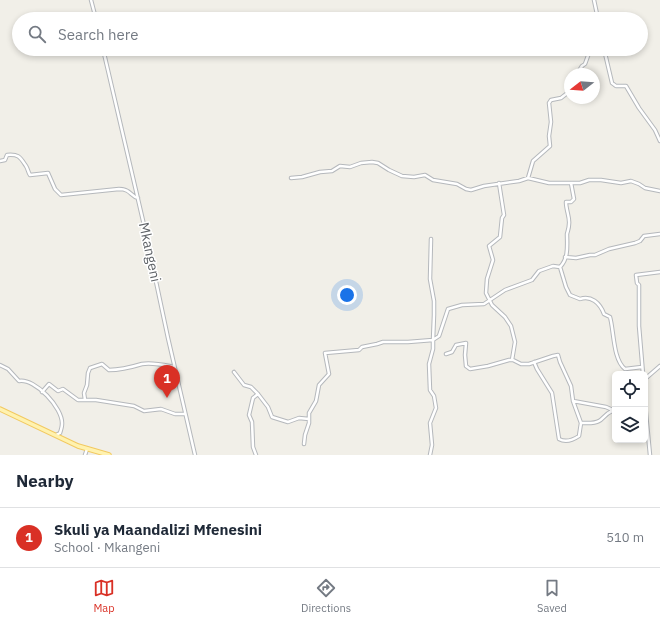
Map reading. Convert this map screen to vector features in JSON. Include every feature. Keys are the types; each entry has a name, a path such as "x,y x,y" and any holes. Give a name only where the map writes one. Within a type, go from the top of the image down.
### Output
{"main road":[{"path":"0,409 97,454 109,455"}],"street":[{"path":"91,0 94,12"},
{"path":"594,0 597,12"},
{"name":"Mkangeni","path":"105,56 195,455"},
{"path":"581,68 585,64 588,56"},
{"path":"606,56 612,83 616,86 626,86 629,89 634,100 650,122 660,141"},
{"path":"528,178 533,161 550,146 549,136 551,122 549,103 551,100 561,98 564,96"},
{"path":"0,161 5,160 7,155 19,155 26,166 28,174 48,173 55,189 60,195 119,189 128,191 138,198"},
{"path":"291,178 332,171 340,166 350,166 372,162 378,163 402,176 414,177 425,175 433,180 457,184 471,190 499,183 519,182 528,178 549,183 571,183 601,180 621,183 631,181 645,188 660,192"},
{"path":"499,183 504,215 502,218 500,237 489,246 493,260 489,269 486,289 490,301 511,326 515,342 512,360"},
{"path":"560,267 565,261 567,232 570,223 567,214 566,202 571,202 574,199 571,183"},
{"path":"565,256 576,258 595,255 609,249 635,243 640,241 644,236 660,234"},
{"path":"430,455 432,445 430,423 436,408 434,396 430,390 429,364 433,349 434,315 434,301 430,278 431,239"},
{"path":"304,444 304,435 309,423 309,413 316,401 319,385 329,374 325,353 359,350 362,347 383,342 433,340 439,336 448,309 462,305 479,305 490,301 505,290 532,280 539,271 553,266 560,267"},
{"path":"560,267 570,295 580,299 586,297 593,300 602,309 604,314 610,317 617,359 622,366 625,369 642,367"},
{"path":"643,371 639,326 639,286 636,275 660,272"},
{"path":"446,354 452,352 456,345 466,343 465,362 466,366 469,368 488,366 507,360 512,360 521,364 558,355 562,368 571,386 573,401 581,423 579,436 573,440 565,441 559,439 557,434 552,393 537,370 534,362"},
{"path":"85,400 84,393 87,385 88,373 90,368 94,366 102,364 108,370 143,364 157,364 174,367"},
{"path":"0,365 8,369 19,381 24,380 36,386 56,406 62,423 60,433 56,435"},
{"path":"648,376 660,366"},
{"path":"234,372 244,385 251,387 268,406 272,418 288,422 299,418 309,419"},
{"path":"42,392 50,384 58,391 63,389 78,400 96,400 134,406 144,411 161,409 175,414 185,414"},
{"path":"256,455 253,446 252,422 249,415 254,398 258,394"},
{"path":"573,401 606,407 612,410"},
{"path":"581,423 594,423 600,421 605,414 612,412"},
{"path":"648,436 650,455"},
{"path":"85,455 87,449"}],"place":[{"name":"Skuli ya Maandalizi Mfenesini","path":"167,398"}]}
